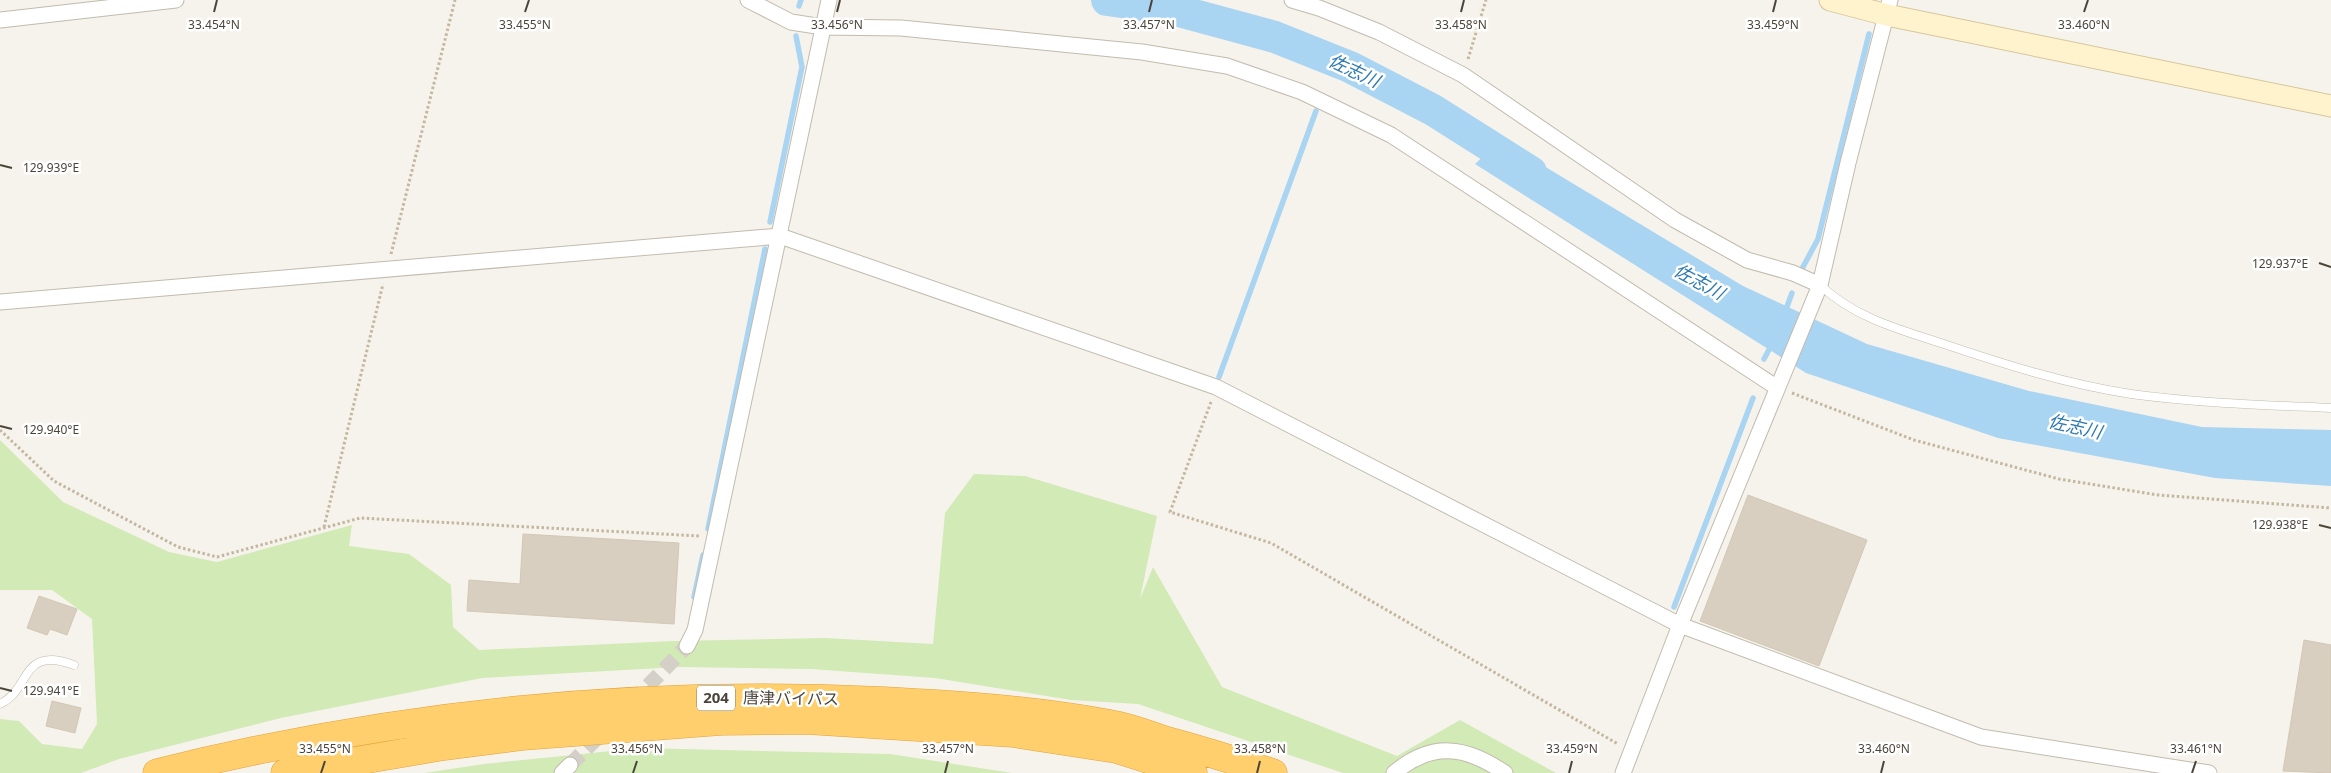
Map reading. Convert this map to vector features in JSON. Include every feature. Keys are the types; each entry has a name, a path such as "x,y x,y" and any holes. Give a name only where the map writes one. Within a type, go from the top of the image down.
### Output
{"highway":[{"name":"唐津バイパス","path":"157,773 237,753 427,721 511,711 729,697 809,697 956,705 1113,724 1273,773"},
{"name":"唐津バイパス","path":"285,773 444,746 522,736 721,721 806,720 1013,733 1116,749 1193,773"}],"street":[{"path":"0,20 176,0"},
{"path":"748,0 791,22 824,21 1142,52 1227,66 1302,92 1392,135 1776,387"},
{"path":"687,646 695,630 829,0"},
{"path":"1292,0 1319,8 1379,32 1463,75 1675,220 1747,260 1793,274 1820,285"},
{"path":"1830,0 1888,8 2331,106"},
{"path":"1623,773 1680,625 1776,387 1820,285 1848,163 1888,8"},
{"path":"0,302 780,236 1216,387 1680,625 1981,737 2209,773"},
{"path":"1394,773 1410,759 1444,749 1484,758 1505,773"}],"lane":[{"path":"1820,285 1834,298 1877,322 2015,368 2131,394 2251,404 2331,408"},
{"path":"0,704 10,699 26,672 40,662 59,659 74,665"}],"path":[{"path":"1463,75 1486,0"},
{"path":"1216,387 1170,512 1270,543 1631,752"},
{"path":"1776,387 1914,440 2059,479 2158,495 2331,508"},
{"path":"0,430 54,481 178,547 217,557 360,518 715,537"}],"green space":[{"path":"0,440 63,502 169,552 217,562 352,525 349,546 409,554 451,585 453,627 479,650 674,641 825,638 933,644 945,513 974,474 1025,476 1157,516 1140,599 1153,567 1222,687 1397,756 1460,720 1556,773 1343,773 1138,704 1071,700 935,678 811,669 679,667 482,678 281,718 119,759 81,773 0,773 0,719 19,721 42,744 82,749 97,724 92,619 52,590 0,590"},
{"path":"641,748 890,754 1012,773 424,773 484,764"}],"water":[{"path":"1501,140 1743,286 1867,344 2029,391 2202,427 2331,430 2331,486 2215,478 1998,438 1806,373 1475,164"}],"building":[{"path":"1748,495 1867,540 1819,666 1700,621"},
{"path":"523,534 679,543 674,624 467,611 469,580 520,584"},
{"path":"39,596 77,609 67,635 50,629 47,635 27,628"},
{"path":"2304,640 2331,645 2331,773 2283,771"},
{"path":"52,701 81,708 75,733 46,726"}],"waterway":[{"path":"799,6 801,0"},
{"name":"佐志川","path":"1107,0 1172,9 1275,37 1350,67 1433,110 1531,172"},
{"path":"1803,267 1818,239 1869,34"},
{"path":"770,222 802,67 796,36"},
{"path":"1219,377 1316,111"},
{"path":"708,529 765,249"},
{"path":"1785,312 1792,293"},
{"path":"1764,359 1772,344"},
{"path":"1674,607 1753,398"},
{"path":"694,597 703,555"}],"tunnel":[{"path":"632,702 687,646"},
{"path":"570,765 604,731"}]}
